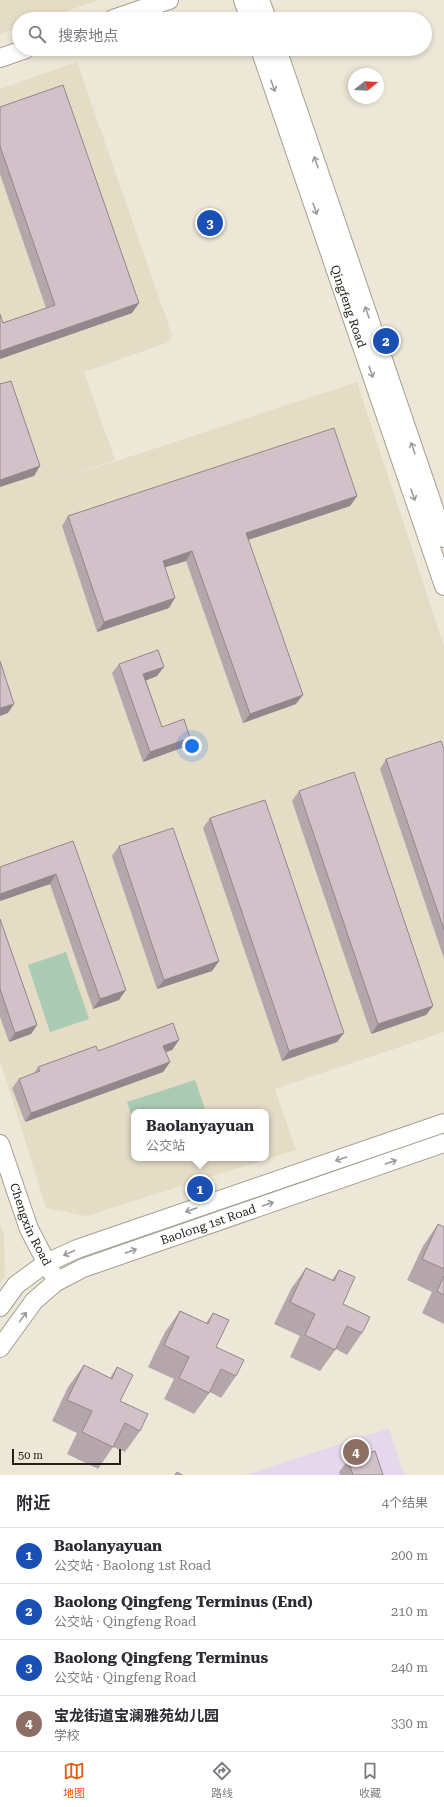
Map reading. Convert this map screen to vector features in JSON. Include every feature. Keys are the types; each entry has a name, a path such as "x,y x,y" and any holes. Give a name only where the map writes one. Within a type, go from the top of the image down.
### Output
{"street":[{"path":"133,12 168,0"},
{"path":"243,0 247,12"},
{"path":"260,0 264,12"},
{"path":"0,58 12,54"},
{"name":"Qingfeng Road","path":"262,56 444,586"},
{"name":"Qingfeng Road","path":"279,56 444,538"},
{"name":"Baolong 1st Road","path":"0,1307 16,1285 46,1263 94,1243 444,1123"},
{"name":"Baolong 1st Road","path":"0,1348 34,1301 56,1282 84,1268 444,1143"},
{"name":"Chengxin Road","path":"0,1144 29,1229 56,1282"}],"shaded area":[{"path":"0,0 99,0 64,12 12,12 12,30 0,34"},
{"path":"77,62 172,335 169,342 84,372 115,460 59,480 357,382 444,646 444,1032 275,1089 296,1150 269,1158 269,1109 131,1109 131,1161 261,1161 86,1216 46,1208 0,1060 0,89"},
{"path":"0,1224 4,1236 5,1277 0,1284"},
{"path":"389,1428 404,1475 245,1475"}],"green space":[{"path":"66,952 89,1019 50,1032 28,965"},
{"path":"195,1080 205,1109 131,1109 131,1114 127,1102"}],"building":[{"path":"63,85 139,303 0,351 0,314 3,323 55,305 0,146 0,107"},
{"path":"11,381 40,466 0,480 0,384"},
{"path":"334,428 357,496 246,533 303,695 250,714 192,551 163,561 175,598 104,622 68,516"},
{"path":"158,650 164,667 143,674 162,727 184,719 190,738 150,752 119,664"},
{"path":"0,661 14,704 0,708"},
{"path":"441,741 444,749 444,930 386,759"},
{"path":"354,772 433,1006 378,1024 299,791"},
{"path":"265,800 344,1033 289,1051 210,818"},
{"path":"173,828 219,961 164,980 119,846"},
{"path":"73,841 126,990 100,999 56,874 0,894 0,867"},
{"path":"0,919 37,1025 15,1033 0,989"},
{"path":"173,1023 179,1040 163,1046 170,1062 31,1113 19,1079 40,1071 38,1067 96,1046 98,1051"},
{"path":"438,1224 444,1227 444,1269 422,1259"},
{"path":"306,1268 334,1281 339,1270 355,1277 343,1304 370,1317 362,1333 347,1326 335,1350 305,1335 315,1314 290,1302"},
{"path":"444,1276 444,1295 437,1291"},
{"path":"180,1311 208,1324 213,1313 229,1320 216,1347 244,1360 236,1376 221,1369 209,1393 179,1378 189,1357 164,1345"},
{"path":"84,1365 112,1379 117,1367 133,1375 120,1401 148,1414 140,1431 125,1423 113,1447 82,1432 92,1411 67,1400"},
{"path":"375,1451 383,1475 353,1475 348,1460"},
{"path":"177,1472 182,1475 175,1475"}],"place":[{"name":"Baolong Qingfeng Terminus","path":"210,223"},
{"name":"Baolong Qingfeng Terminus (End)","path":"386,341"},
{"name":"Baolanyayuan","path":"200,1189"},
{"name":"宝龙街道宝澜雅苑幼儿园","path":"356,1452"}]}
